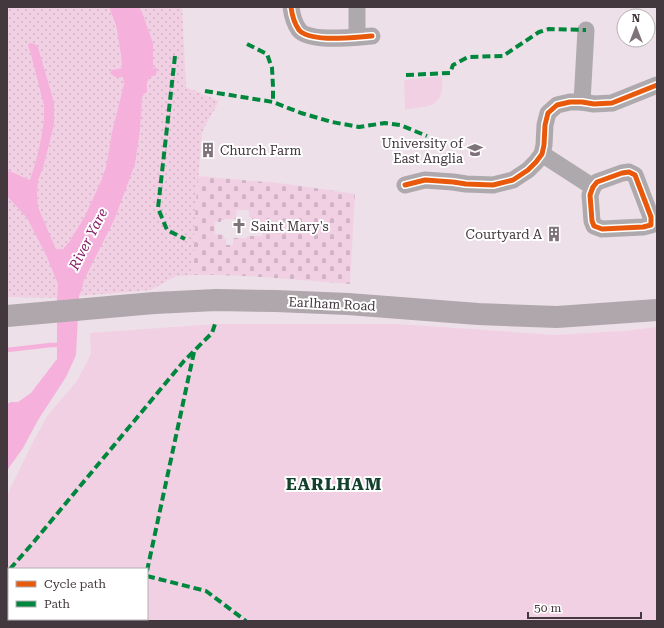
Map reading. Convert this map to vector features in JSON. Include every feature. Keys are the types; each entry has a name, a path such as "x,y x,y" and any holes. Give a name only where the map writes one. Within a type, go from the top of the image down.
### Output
{"main road":[{"name":"Earlham Road","path":"16,315 216,300 348,304 478,314 556,317 657,310"}],"street":[{"path":"291,7 293,20 300,31 309,36 323,38 364,36 357,7"},
{"path":"582,102 586,30"},
{"path":"405,185 424,180 493,185 513,180 528,170 542,154 545,125 548,113 557,105 570,102 594,104 612,103 657,85"},
{"path":"542,154 593,187"}],"green space":[{"path":"7,7 109,7 118,37 122,69 112,70 115,77 123,77 124,84 112,132 106,167 84,218 63,249 56,249 38,207 38,180 43,168 54,125 54,102 38,47 28,46 44,106 42,134 38,153 30,180 7,170"},
{"path":"139,7 182,7 186,87 219,101 202,132 195,217 193,275 176,276 151,290 79,296 84,280 135,164 140,131 142,98 147,91 148,79 153,70 153,43"},
{"path":"442,76 441,94 438,100 428,106 405,109 404,80"},
{"path":"198,176 287,184 355,194 350,284 252,276 193,275","holes":["237,210 249,210 249,217 252,218 252,223 262,223 262,236 233,238 233,245 226,245 224,235 215,234 215,222 221,222 221,220 225,219 236,219"]},
{"path":"7,196 27,218 46,255 58,284 57,298 7,297"},
{"path":"215,324 398,324 555,335 624,331 657,327 657,621 7,621 7,495 47,416 77,381 91,354 90,333"}],"water":[{"name":"River Yare","path":"109,7 139,7 153,43 153,69 155,67 157,69 156,75 150,77 147,83 147,92 142,98 140,131 135,164 115,218 84,280 79,296 76,355 66,377 38,420 7,473 7,404 11,402 18,402 31,393 57,359 58,284 46,255 27,218 7,196 7,170 30,180 42,134 44,106 28,46 29,43 35,44 38,47 54,102 54,125 43,168 38,180 38,207 56,249 63,249 84,218 101,181 106,167 112,132 124,84 123,77 115,77 110,73 112,70 122,68 116,26"}],"waterway":[{"path":"7,350 61,345"}],"marked path":[{"path":"406,75 450,73 453,65 468,57 503,56 539,32 549,29 586,30"},
{"path":"247,44 267,54 272,68 273,102"},
{"path":"175,56 158,208 167,230 185,239"},
{"path":"205,91 273,102 301,113 332,122 359,127 385,123 400,125 427,136"},
{"path":"11,568 184,361 212,333 215,324"},
{"path":"148,568 194,352"},
{"path":"148,576 206,591 246,621"}],"cycle path":[{"path":"291,7 299,30 313,37 344,38 372,36"},
{"path":"405,185 425,180 493,185 513,180 528,170 542,154 545,125 548,113 557,105 570,102 594,104 612,103 657,85"},
{"path":"629,172 635,175 651,217 651,225 643,227 602,229 594,226 592,221 590,195 593,187 597,182 629,172"}],"place":[{"name":"Church Farm","path":"208,150"},
{"name":"University of East Anglia","path":"475,150"},
{"name":"Saint Mary's","path":"239,226"},
{"name":"Courtyard A","path":"554,234"}],"district":[{"name":"EARLHAM","path":"334,484"}]}
